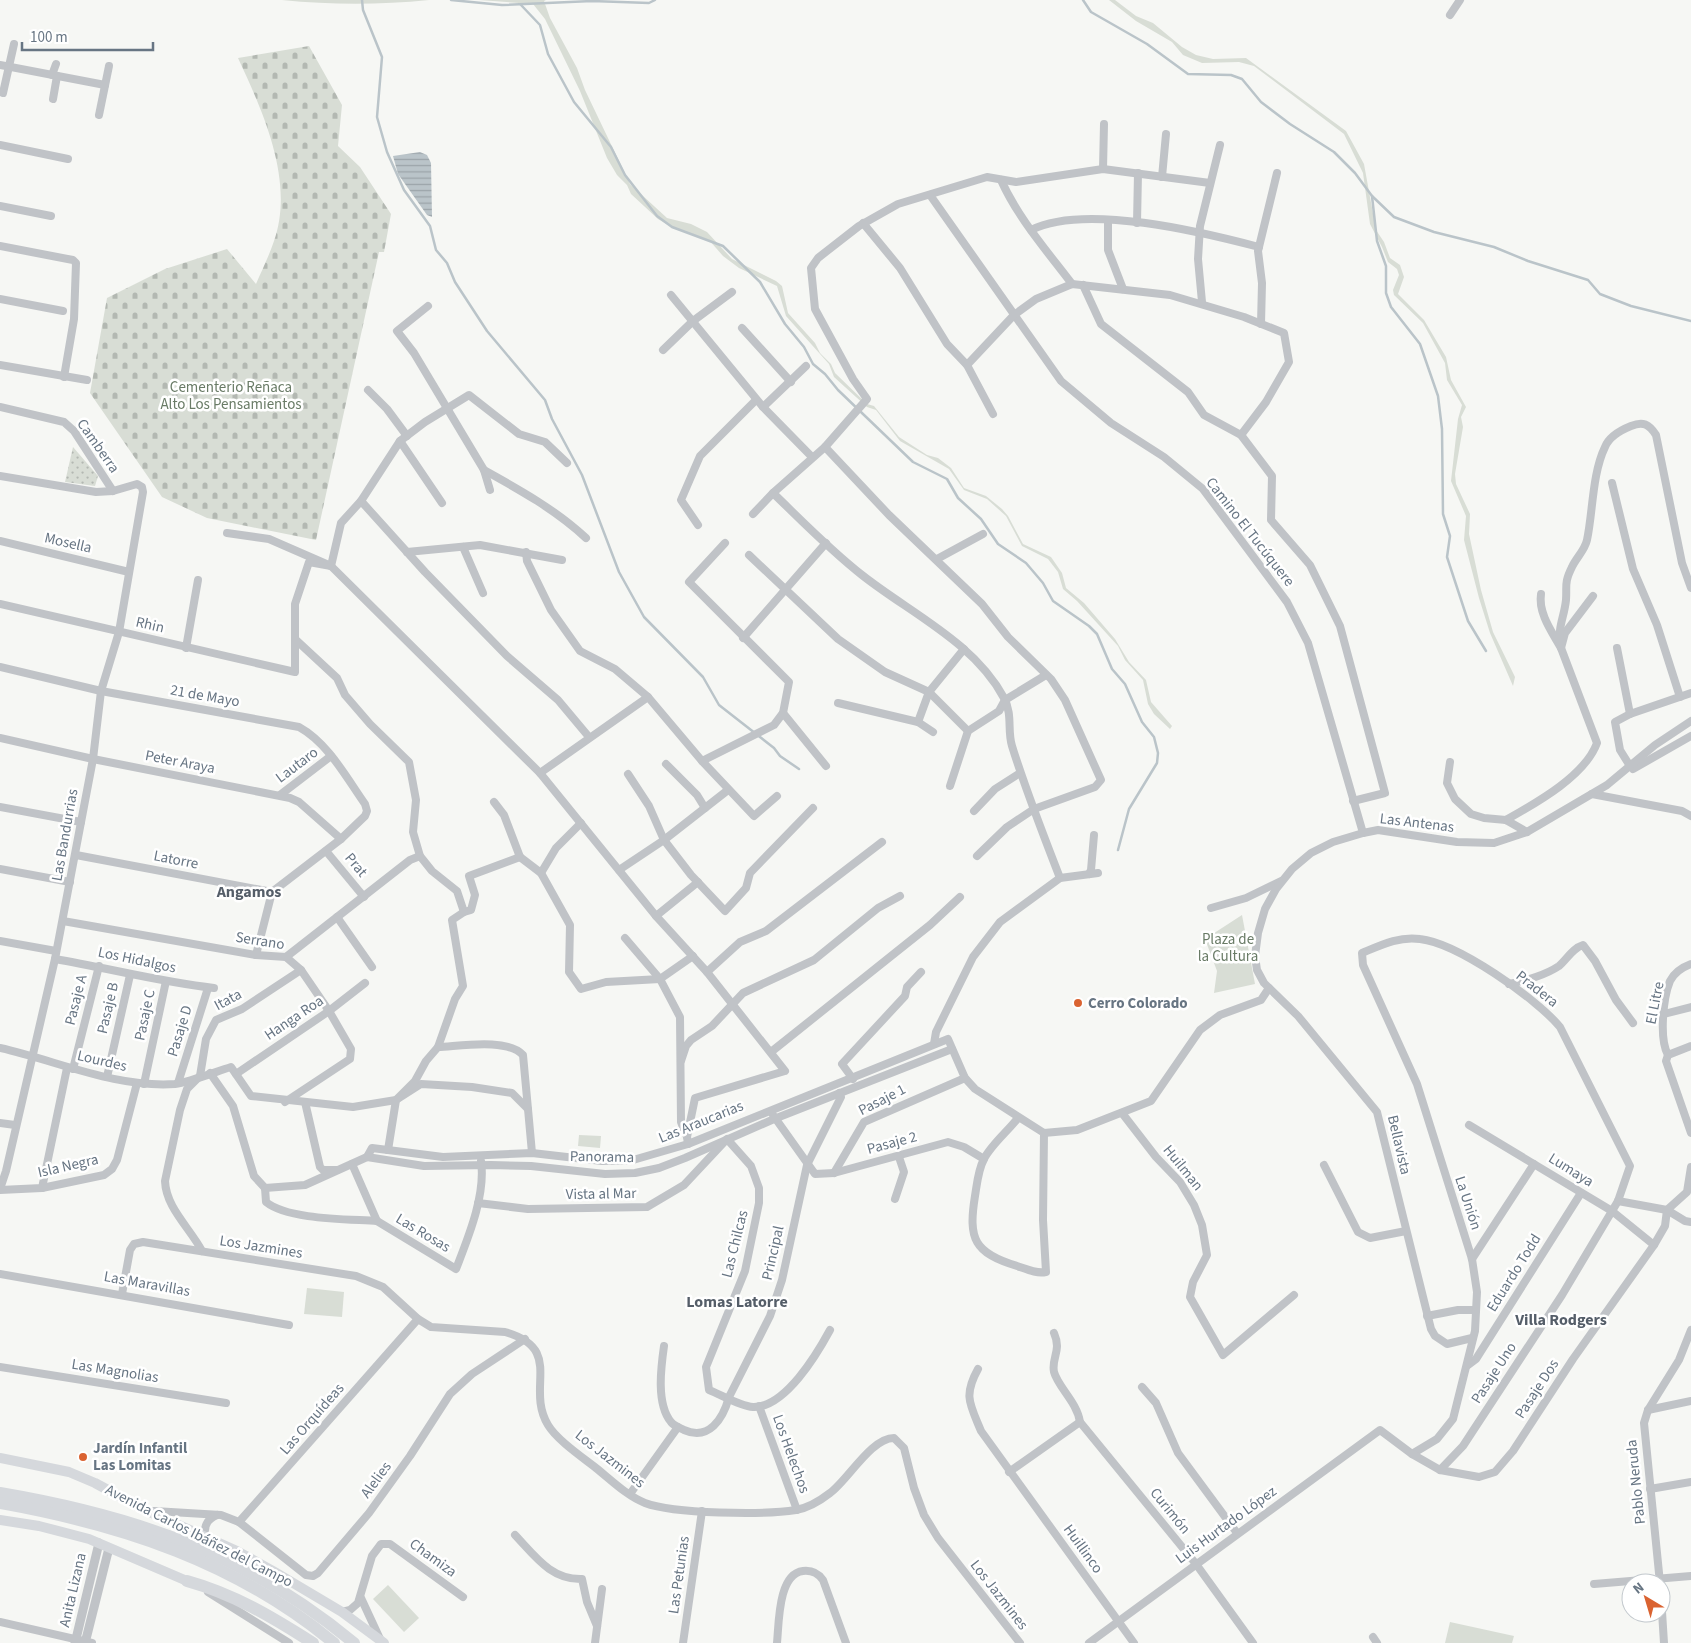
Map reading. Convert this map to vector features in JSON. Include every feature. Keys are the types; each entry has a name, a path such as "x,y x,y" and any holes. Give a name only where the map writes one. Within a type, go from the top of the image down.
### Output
{"highway":[{"path":"0,1487 54,1502"},
{"name":"Avenida Carlos Ibáñez del Campo","path":"0,1493 54,1502 145,1526 219,1556 284,1592 354,1643"},
{"name":"Avenida Carlos Ibáñez del Campo","path":"0,1503 97,1523 174,1549 219,1569 268,1596 334,1643"},
{"path":"187,1581 218,1590 246,1603 313,1643"}],"main road":[{"name":"Avenida Carlos Ibáñez del Campo","path":"0,1458 69,1472 95,1483 145,1510 237,1551 342,1612 382,1641"},
{"path":"0,1520 54,1529 99,1543 187,1581"}],"street":[{"path":"1450,15 1460,0"},
{"path":"3,93 14,44"},
{"path":"53,100 56,64"},
{"path":"0,65 105,85"},
{"path":"99,115 110,66"},
{"path":"1103,169 1104,124"},
{"path":"1162,176 1166,134"},
{"path":"0,145 68,159"},
{"path":"1202,302 1198,259 1199,232 1220,145"},
{"path":"753,514 773,493 825,447 867,399 853,379 815,309 811,268 818,258 863,223 898,204 987,177 1016,182 1103,169 1210,183"},
{"path":"1261,324 1262,283 1259,247 1277,173"},
{"path":"1137,224 1138,174"},
{"path":"1001,180 1008,196 1031,230 1072,284"},
{"name":"Camino El Tucúquere","path":"930,195 1061,381 1110,423 1164,457 1203,489 1287,602 1308,642 1363,833"},
{"path":"0,206 51,216"},
{"path":"1031,230 1043,224 1071,218 1108,220 1199,232 1259,247"},
{"path":"1108,220 1108,250 1123,289"},
{"path":"863,223 900,268 948,344 967,365 993,414"},
{"path":"0,246 73,260 77,266 74,319 64,377"},
{"path":"967,365 1014,315 1036,299 1072,284 1170,295 1202,302 1284,333 1289,362 1266,402 1242,435"},
{"path":"1083,285 1101,324 1188,392 1204,415 1242,435 1272,476 1271,520 1310,565 1340,626 1385,793 1353,801"},
{"path":"663,350 693,321 732,292"},
{"path":"671,295 756,400 812,457"},
{"path":"0,298 63,312"},
{"path":"428,306 397,331 414,353 484,470 490,490"},
{"path":"742,328 791,382"},
{"path":"0,365 87,380"},
{"path":"763,408 806,366"},
{"path":"368,390 407,436"},
{"path":"331,566 341,523 361,500 400,442 425,422 448,410 469,395 519,434 545,442 567,463"},
{"path":"698,526 680,500 700,456 756,400"},
{"name":"Camberra","path":"0,407 64,422 74,431 113,491"},
{"path":"1561,648 1558,632 1566,599 1565,585 1572,566 1587,542 1588,519 1605,446 1622,430 1634,425 1643,423 1650,426 1656,435 1682,563 1691,588"},
{"path":"400,442 442,503"},
{"path":"825,447 889,515 982,604 1008,637 1046,675 1065,700 1101,780 1095,787 1034,809 1007,827 977,856"},
{"path":"484,470 529,495 572,525 586,538"},
{"path":"0,476 83,491 113,491"},
{"path":"1612,483 1633,569 1657,625 1680,697"},
{"name":"Las Bandurrias","path":"0,1190 34,1056 56,955 93,759 101,691 119,632 143,496 140,485 133,484 113,491"},
{"path":"773,493 862,574 964,649 1005,700 1011,720 1010,739 1020,773 1060,878"},
{"path":"361,500 407,552 507,656 558,700 589,737"},
{"path":"227,533 269,539 331,566 540,773 656,916 707,972 771,1052 785,1071 695,1098 687,1140"},
{"path":"937,559 983,534"},
{"name":"Mosella","path":"0,541 129,572"},
{"path":"702,761 774,725 783,714 789,682 689,582 725,543"},
{"path":"743,638 826,543"},
{"path":"407,552 480,545 562,560"},
{"path":"462,547 483,593"},
{"path":"526,552 527,562 551,610 580,652 615,669 648,697 702,761 754,816 777,796"},
{"path":"750,555 784,590 838,639 886,672 929,692 968,730"},
{"path":"331,566 309,562 295,604 296,640 338,678 344,695 370,724 409,762 416,800 413,832 420,856 432,871 457,892 464,912"},
{"path":"186,648 198,580"},
{"path":"1506,820 1540,801 1589,759 1597,743 1561,648 1539,602 1541,594"},
{"path":"1561,648 1565,633 1593,596"},
{"name":"Rhin","path":"0,604 295,672 296,640"},
{"path":"1617,648 1630,714"},
{"path":"918,722 929,692 964,649"},
{"name":"21 de Mayo","path":"0,667 101,691 299,727 313,735 331,756 365,804 367,811 365,816 341,840"},
{"path":"950,786 968,730 999,711 1005,700 1046,675"},
{"path":"1630,766 1620,750 1615,722 1630,714 1691,693"},
{"path":"540,773 648,697"},
{"path":"838,703 918,722 933,732"},
{"path":"783,714 826,766"},
{"name":"Las Antenas","path":"1607,785 1691,721"},
{"name":"Las Antenas","path":"1269,988 1257,970 1255,956 1258,933 1265,909 1285,878 1310,853 1333,842 1378,830 1457,842 1494,843 1527,832 1691,736"},
{"name":"Peter Araya","path":"0,738 93,759 280,796 299,802 341,840"},
{"name":"Lautaro","path":"280,796 331,756"},
{"path":"1450,762 1447,783 1455,799 1471,814 1484,818 1506,820 1527,832"},
{"path":"666,764 697,795 705,808"},
{"path":"974,811 995,789 1020,773"},
{"path":"628,774 649,806 664,840 725,912 746,888 750,873 813,808"},
{"path":"619,870 664,840 728,790"},
{"path":"1592,794 1682,811 1691,816"},
{"path":"494,802 504,815 520,857 541,873 570,925 569,972 581,989 606,982 660,979 693,956"},
{"path":"0,807 81,822"},
{"path":"541,873 556,848 581,823"},
{"path":"1089,874 1094,835"},
{"path":"256,955 272,892 341,840"},
{"path":"707,972 740,942 766,931 882,842"},
{"name":"Prat","path":"326,851 364,897"},
{"name":"Latorre","path":"76,855 272,892"},
{"path":"286,957 410,860 420,856"},
{"path":"388,1150 396,1100 415,1081 426,1061 438,1047 455,999 463,986 452,920 471,910 475,894 469,876 520,857"},
{"path":"0,868 70,882"},
{"path":"934,1044 936,1032 973,957 1000,922 1060,878 1098,873"},
{"path":"1210,908 1246,898 1285,878"},
{"path":"656,916 698,882"},
{"path":"682,1062 686,1046 691,1040 712,1026 743,993 814,960 878,908 900,896"},
{"path":"771,1052 930,925 960,897"},
{"path":"337,917 372,967"},
{"name":"Serrano","path":"62,921 256,955 286,957 300,970 329,1011 351,1049 350,1059 285,1102"},
{"path":"625,938 660,979 680,1017 682,1062 681,1122 687,1140"},
{"name":"Pradera","path":"1362,953 1399,939 1420,939 1443,944 1510,984 1547,1012 1560,1027 1630,1166 1618,1201 1612,1211"},
{"name":"Los Hidalgos","path":"0,941 130,975 211,988"},
{"path":"1510,984 1543,974 1558,966 1583,945 1595,961 1616,1000 1633,1023"},
{"name":"La Unión","path":"1362,953 1362,965 1417,1084 1472,1259 1477,1292 1476,1324 1468,1365 1450,1424 1437,1439 1412,1454"},
{"name":"El Litre","path":"1691,964 1682,968 1670,981 1662,1030 1665,1049 1668,1055 1666,1061 1691,1133"},
{"name":"Pasaje A","path":"70,1068 99,966"},
{"name":"Itata","path":"200,1076 206,1039 216,1020 242,1009 300,970"},
{"path":"853,1079 842,1064 904,996 907,987 921,972"},
{"name":"Pasaje B","path":"107,1076 130,975"},
{"name":"Pasaje C","path":"141,1084 166,981"},
{"name":"Hanga Roa","path":"236,1074 329,1011 365,983"},
{"name":"Pasaje D","path":"178,1084 211,988"},
{"path":"952,1049 966,1078 975,1089 1018,1118 1044,1133 1077,1130 1151,1101 1200,1030 1220,1015 1261,1000 1269,988"},
{"name":"Bellavista","path":"1269,988 1298,1016 1377,1112 1382,1125 1427,1316 1435,1336 1446,1344 1459,1343 1472,1338"},
{"path":"1664,1014 1691,1007"},
{"name":"Las Araucarias","path":"367,1157 372,1148 443,1157 532,1153 602,1161 633,1160 853,1079 948,1039 952,1049"},
{"path":"438,1047 499,1045 518,1049 524,1055 532,1153"},
{"path":"1668,1055 1691,1046"},
{"name":"Lourdes","path":"0,1048 34,1056 70,1068 141,1084 178,1084 230,1067 236,1074"},
{"name":"Panorama","path":"367,1157 424,1166 531,1166 605,1174 635,1173 659,1168 685,1158 774,1119 952,1049"},
{"path":"42,1188 70,1068"},
{"path":"210,1073 233,1106 254,1176 265,1188 266,1202 273,1208 312,1217 377,1221"},
{"path":"236,1074 251,1096 285,1102 352,1107 396,1100 421,1084 472,1087 512,1093 528,1109"},
{"path":"200,1076 187,1089 180,1110 165,1180 166,1191 170,1201 202,1251"},
{"name":"Pasaje 1","path":"834,1173 859,1127 864,1122 966,1078"},
{"name":"Isla Negra","path":"0,1190 42,1188 104,1175 112,1169 117,1160 141,1084"},
{"name":"Principal","path":"678,1427 688,1432 706,1432 720,1420 729,1397 770,1316 782,1280 807,1165 841,1097 839,1093"},
{"path":"305,1102 320,1167 323,1170 338,1170"},
{"path":"770,1109 774,1119 807,1165"},
{"name":"Huilman","path":"1122,1113 1156,1157 1180,1182 1194,1204 1202,1225 1207,1255 1204,1265 1193,1282 1190,1297 1223,1355 1294,1295"},
{"path":"1018,1118 984,1159 978,1177 970,1224 973,1236 983,1251 1001,1262 1039,1273 1046,1272 1043,1220 1044,1133"},
{"path":"0,1122 15,1125"},
{"name":"Lumaya","path":"1469,1125 1612,1211 1654,1245"},
{"name":"Vista al Mar","path":"478,1202 528,1209 647,1208 684,1185 727,1139"},
{"name":"Las Chilcas","path":"727,1139 751,1166 759,1188 759,1203 745,1271 706,1367 709,1390 729,1397"},
{"name":"Pasaje 2","path":"807,1165 815,1174 834,1173 899,1157 948,1142 958,1144 984,1159"},
{"path":"478,1202 482,1166 480,1154"},
{"path":"265,1188 305,1185 367,1157"},
{"path":"895,1199 904,1172 899,1157"},
{"name":"Las Rosas","path":"352,1164 377,1221 456,1269 473,1227 478,1202"},
{"path":"1472,1259 1534,1164"},
{"path":"1324,1166 1358,1232 1370,1238 1406,1231"},
{"path":"1667,1210 1686,1192 1691,1168"},
{"name":"Eduardo Todd","path":"1468,1365 1476,1358 1581,1193"},
{"path":"1618,1201 1667,1210 1685,1221 1691,1222"},
{"name":"Pasaje Dos","path":"1380,1430 1412,1454 1440,1470 1479,1477 1489,1476 1502,1467 1573,1359 1654,1245 1665,1226 1667,1210"},
{"name":"Pasaje Uno","path":"1440,1470 1468,1438 1562,1295 1612,1211"},
{"name":"Los Jazmines","path":"122,1294 130,1250 134,1244 143,1242 356,1276 383,1288 418,1319 431,1327 505,1332 525,1339 537,1352 540,1368 540,1401 548,1426 580,1456 630,1494 644,1502 660,1507 702,1511 750,1512 797,1510 830,1493 883,1440 889,1438 898,1440 904,1448 914,1488 929,1522 948,1551 1020,1643"},
{"name":"Las Maravillas","path":"0,1274 290,1325"},
{"path":"1427,1316 1458,1310 1476,1310"},
{"name":"Las Orquídeas","path":"240,1522 418,1319"},
{"path":"729,1397 751,1407 759,1406 778,1396 799,1378 809,1366 830,1330"},
{"name":"Pablo Neruda","path":"1659,1573 1644,1435 1648,1410 1679,1360 1691,1330"},
{"name":"Curimón","path":"1054,1333 1058,1343 1054,1372 1079,1413 1080,1422 1196,1564 1253,1643"},
{"name":"Alelies","path":"240,1522 306,1575 313,1576 318,1573 369,1513 415,1449 450,1394 472,1374 525,1339"},
{"path":"630,1494 678,1427 671,1422 664,1404 662,1364 664,1346"},
{"name":"Las Magnolias","path":"0,1367 226,1403"},
{"name":"Huillinco","path":"978,1369 968,1386 971,1406 981,1431 1134,1643"},
{"path":"1142,1386 1156,1403 1178,1453 1237,1533"},
{"path":"1648,1410 1691,1400"},
{"name":"Los Helechos","path":"759,1406 797,1510"},
{"path":"1009,1472 1080,1422"},
{"name":"Luis Hurtado López","path":"1089,1643 1380,1430"},
{"path":"1650,1489 1691,1482"},
{"path":"145,1510 221,1515 240,1522"},
{"name":"Las Petunias","path":"683,1643 702,1511"},
{"path":"206,1537 204,1529 207,1521 213,1516 221,1515"},
{"path":"515,1535 549,1571 571,1580 582,1579 587,1602 597,1626"},
{"name":"Anita Lizana","path":"75,1641 99,1543"},
{"name":"Chamiza","path":"361,1598 363,1584 372,1556 381,1544 390,1544 463,1597"},
{"name":"Anita Lizana","path":"88,1642 109,1548"},
{"path":"777,1643 785,1584 792,1575 800,1571 817,1573 823,1580 846,1643"},
{"path":"1671,1579 1691,1576"},
{"path":"187,1581 289,1643"},
{"path":"1594,1584 1621,1583"},
{"path":"595,1643 602,1589"},
{"path":"342,1612 350,1610 361,1598 382,1641"},
{"path":"0,1622 75,1641 88,1642"},
{"path":"1663,1623 1664,1643"}],"green space":[{"path":"282,0 429,0 356,4"},
{"path":"479,0 546,0 544,1 550,18 577,68 585,90 630,184 667,218 691,224 707,232 732,259 776,281 782,286 788,313 815,343 820,353 831,364 835,373 867,404 874,406 899,437 927,455 938,458 951,468 964,488 986,496 1002,509 1008,516 1023,544 1051,557 1062,573 1066,588 1084,603 1115,639 1129,662 1146,680 1151,702 1172,726 1170,729 1154,714 1148,704 1143,680 1125,660 1118,646 1077,601 1063,589 1058,572 1048,559 1022,546 1006,516 987,499 964,490 949,469 900,441 876,410 867,407 834,377 829,364 786,316 777,286 739,268 723,256 709,240 668,225 658,219 631,194 627,185 617,175 607,158 580,91 545,19 533,4"},
{"path":"1109,0 1115,0 1136,16 1153,23 1182,47 1196,55 1213,59 1246,58 1346,131 1364,164 1376,230 1384,242 1390,258 1400,265 1404,277 1398,294 1424,320 1446,357 1451,380 1466,407 1461,417 1463,427 1455,474 1456,484 1470,514 1469,534 1481,590 1493,632 1515,677 1513,686 1490,633 1479,598 1464,540 1466,516 1451,481 1458,419 1462,405 1447,380 1445,363 1423,323 1394,295 1393,290 1399,275 1397,269 1388,262 1370,224 1363,173 1344,134 1254,66 1239,62 1202,63 1183,55 1172,42 1136,21"},
{"name":"Cementerio Reñaca Alto Los Pensamientos","path":"309,46 342,105 338,146 360,167 391,214 384,252 379,252 316,540 207,518 162,497 90,393 107,298 165,269 227,249 256,284 274,241 280,218 281,195 273,147 266,124 238,58"},
{"path":"73,447 98,476 95,486 65,482"},
{"name":"Plaza de la Cultura","path":"1242,915 1255,984 1214,993 1217,971 1205,939"},
{"path":"579,1135 601,1136 600,1148 578,1146"},
{"path":"307,1288 344,1292 342,1317 304,1314"},
{"path":"388,1585 419,1618 404,1632 373,1599"},
{"path":"1450,1622 1514,1636 1512,1643 1445,1643"}],"shaded area":[{"path":"420,152 427,155 431,163 432,217 427,215 398,174 393,156"}],"waterway":[{"path":"362,0 363,10 382,57 377,117 387,152 404,190 430,226 436,250 447,263 455,282 487,331 545,400 552,419 582,475 619,572 644,617 703,677 719,705 774,748 780,756 799,769"},
{"path":"451,0 502,5 592,1 649,3 655,0"},
{"path":"1083,0 1091,12 1147,44 1188,74 1231,75 1242,79 1261,102 1290,124 1334,152 1355,173 1372,196 1394,217 1434,232 1494,247 1528,261 1588,280 1600,294 1631,306 1691,321"},
{"path":"521,5 540,25 548,54 574,102 611,147 625,175 657,216 672,227 723,246 760,282 785,324 804,347 813,364 825,374 838,390 913,462 947,479 958,498 981,519 998,544 1026,563 1043,583 1053,601 1089,626 1097,634 1112,669 1125,684 1142,722 1154,737 1158,753 1157,763 1129,809 1118,850"},
{"path":"1372,196 1377,241 1386,266 1386,293 1391,307 1420,344 1438,396 1442,429 1443,514 1450,536 1447,557 1468,621 1486,651"}],"place":[{"name":"Cerro Colorado","path":"1078,1003"},
{"name":"Jardín Infantil Las Lomitas","path":"83,1457"}],"district":[{"name":"Angamos","path":"249,892"},
{"name":"Lomas Latorre","path":"737,1302"},
{"name":"Villa Rodgers","path":"1561,1320"}]}
